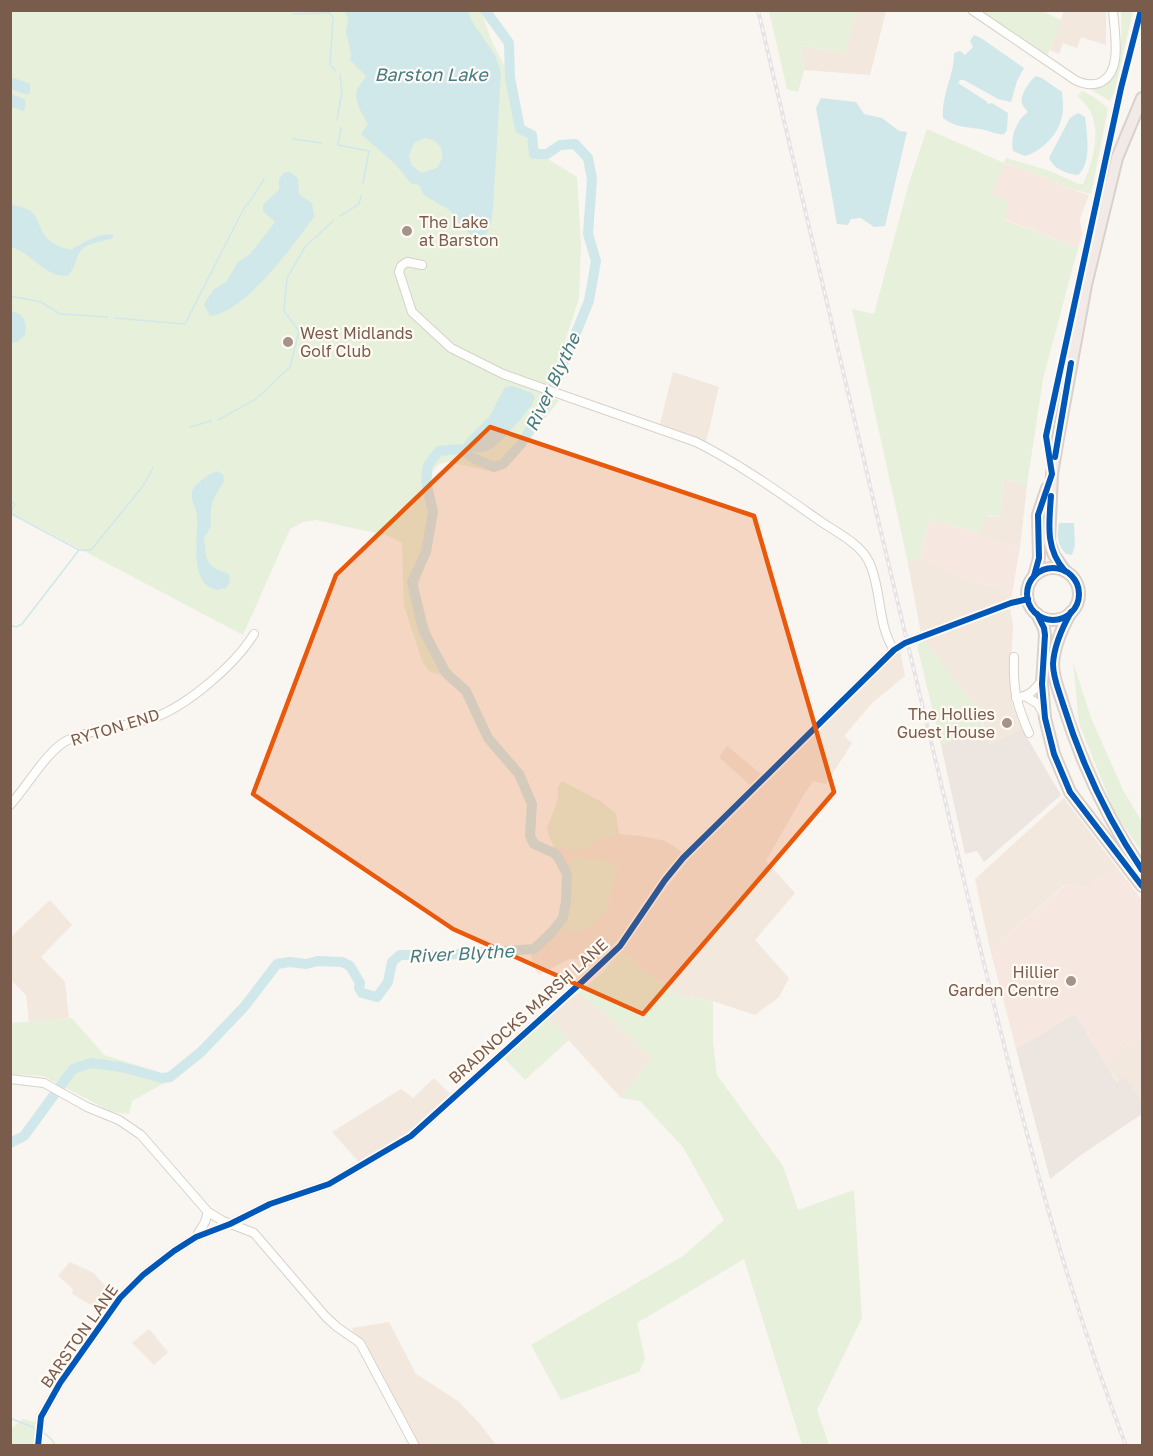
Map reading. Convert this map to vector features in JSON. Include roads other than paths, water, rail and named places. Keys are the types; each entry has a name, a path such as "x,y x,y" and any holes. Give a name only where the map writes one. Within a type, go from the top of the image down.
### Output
{"highway":[{"path":"1037,614 1054,620 1064,618 1077,605 1079,596 1078,587 1054,555 1049,542 1052,474 1086,285 1117,158 1143,98"},
{"path":"1052,474 1038,515 1039,558 1034,576 1029,583 1028,599 1044,628 1042,680 1045,718 1054,754 1070,792 1143,886"},
{"path":"1034,576 1048,568 1065,571"},
{"path":"1071,612 1061,631 1055,654 1055,680 1069,724 1088,771 1108,813 1143,870"}],"street":[{"path":"972,10 1075,80 1088,85 1102,81 1113,69 1115,45 1113,10"},
{"path":"422,265 407,262 401,266 399,272 412,312 451,348 493,369 531,384 696,442 717,452 858,548 870,563 887,635 894,650"},
{"name":"BRADNOCKS MARSH LANE","path":"230,1224 270,1204 329,1184 411,1136 620,946 665,880 683,858 894,650 905,643 1011,603 1028,599"},
{"name":"RYTON END","path":"10,805 55,749 67,740 152,718 180,706 244,650 254,634"},
{"path":"1014,657 1013,684 1029,734"},
{"path":"1016,698 1033,692 1042,680"},
{"path":"1025,696 1038,704 1045,718"},
{"path":"10,1079 44,1083 87,1107 119,1120 141,1135 208,1212 254,1233"},
{"path":"196,1237 208,1212"},
{"path":"248,1214 249,1225 254,1233 326,1317 337,1328 360,1343 415,1446"},
{"name":"BARSTON LANE","path":"38,1446 39,1426 48,1402 120,1298 143,1275 174,1251 196,1237 230,1224"}],"water":[{"name":"Barston Lake","path":"345,11 468,11 471,20 495,55 501,73 493,208 491,224 484,239 473,236 453,217 451,211 424,195 419,185 412,184 395,164 361,134 368,124 356,97 357,89 366,76 350,60 351,54 346,31 348,20","holes":["425,138 439,145 442,158 437,168 422,173 412,166 409,155 414,143"]},
{"path":"974,35 1024,68 1017,81 1011,102 998,99 964,80 958,83 988,104 992,103 1008,113 1007,130 1004,134 958,125 943,118 944,101 954,53 960,51 965,55 973,47 970,41"},
{"path":"1036,76 1062,92 1063,113 1052,137 1036,151 1025,156 1013,151 1012,141 1017,124 1028,112 1021,101 1028,85"},
{"path":"14,78 30,84 30,93 27,95 11,89 11,80"},
{"path":"11,94 26,100 24,111 11,107"},
{"path":"821,98 856,102 864,114 882,118 899,131 907,132 885,226 874,227 861,218 851,219 848,225 837,224 816,108"},
{"path":"1078,113 1085,117 1088,148 1085,163 1078,175 1061,170 1049,158 1070,118"},
{"path":"285,172 290,172 298,178 299,194 312,203 314,217 281,260 253,291 223,312 210,316 204,304 213,290 226,282 238,262 250,254 275,222 263,211 263,205 279,190 279,179"},
{"path":"11,204 31,212 46,237 53,243 71,250 102,235 113,235 113,238 84,247 70,273 67,276 59,275 11,247"},
{"path":"11,311 22,316 26,331 17,342 11,343"},
{"path":"512,386 532,393 535,397 532,405 511,431 492,448 478,452 463,447 464,442 489,417 505,387"},
{"path":"216,471 223,474 224,481 212,504 211,525 204,538 206,556 214,568 229,574 230,582 226,588 217,590 208,586 198,569 197,515 192,501 193,489"},
{"path":"1059,523 1074,523 1075,545 1072,555 1066,554 1059,544"}],"waterway":[{"path":"326,10 333,17 330,65 336,71"},
{"name":"River Blythe","path":"10,1143 24,1136 73,1069 91,1063 121,1067 162,1078 170,1077 201,1052 244,1007 277,964 342,962 350,966 360,983 359,988 362,993 377,997 388,982 392,962 400,955 442,955 534,949 563,918 567,874 554,853 534,844 530,836 532,804 519,774 488,738 466,691 446,673 423,630 412,582 426,552 433,512 426,481 428,465 439,451 460,449 473,458 494,467 503,464 521,444 542,412 589,301 596,261 588,234 592,179 588,158 575,144 560,145 547,154 534,154 532,135 520,129 510,78 509,43 485,10"},
{"path":"293,14 328,13"},
{"path":"337,120 342,92 340,75"},
{"path":"341,128 338,145 369,151 363,183"},
{"path":"293,139 322,143"},
{"path":"115,318 185,324 244,208 264,179"},
{"path":"340,216 359,204 361,196"},
{"path":"218,420 256,399 290,367 299,331 284,311 287,278 305,247 333,221"},
{"path":"10,296 41,302 60,314 108,317"},
{"path":"190,427 211,421"},
{"path":"10,625 16,627 22,624 79,550 91,550 143,486 153,468"},
{"path":"10,501 15,504 11,512"},
{"path":"10,513 79,550"},
{"path":"10,1418 37,1429"},
{"path":"42,1431 55,1446"}],"railway":[{"path":"758,10 1022,1116 1070,1282 1126,1446"}],"place":[{"name":"The Lake at Barston","path":"407,231"},
{"name":"West Midlands Golf Club","path":"288,342"},
{"name":"The Hollies Guest House","path":"1007,723"},
{"name":"Hillier Garden Centre","path":"1071,981"}]}
